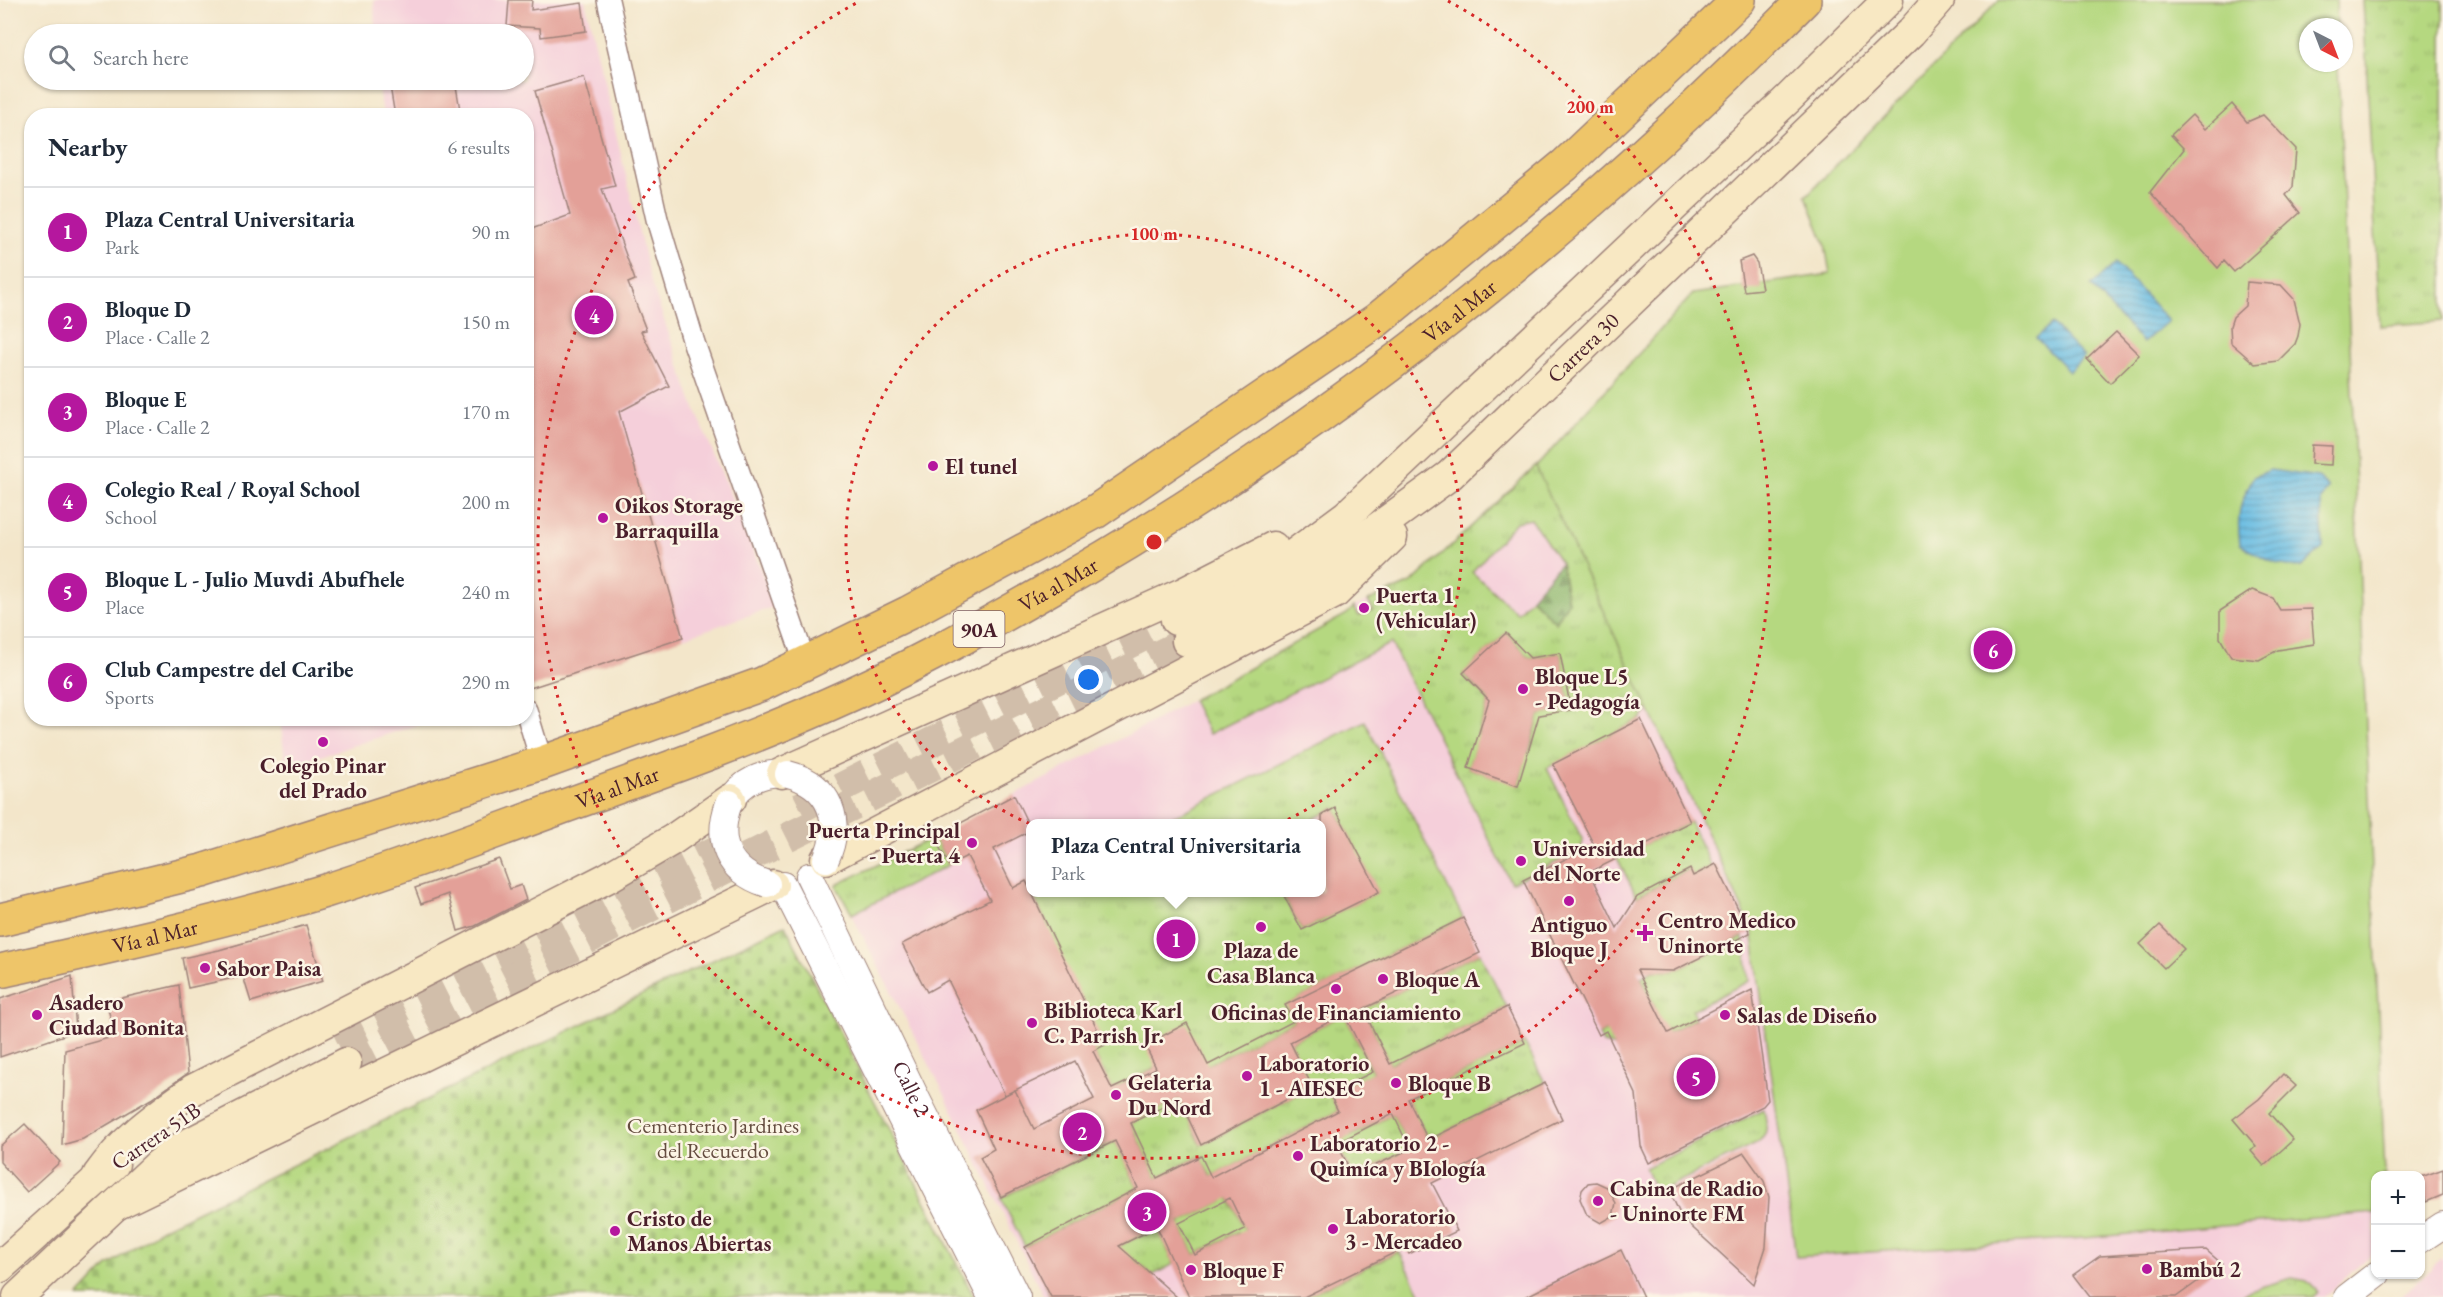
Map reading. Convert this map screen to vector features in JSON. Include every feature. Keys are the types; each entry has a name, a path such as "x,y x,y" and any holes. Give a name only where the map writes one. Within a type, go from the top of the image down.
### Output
{"highway":[{"name":"Vía al Mar","path":"0,920 202,871 543,763 697,710 806,664 918,608 1095,512 1377,320 1564,165 1739,0"},
{"name":"Vía al Mar","path":"0,971 127,943 335,887 510,826 710,752 826,706 957,641 1106,557 1193,503 1391,365 1571,220 1710,95 1804,0"}],"main road":[{"name":"Carrera 30","path":"1888,0 1789,98 1420,449 1347,515 1285,561 1247,584 1181,630 1313,575 1450,475 1911,32 1940,0"},
{"path":"785,774 1183,593 1266,551 1325,517 1420,449"},
{"path":"818,868 1335,593 1450,475"},
{"path":"99,1175 114,1153 145,1123 194,1089 607,878 672,840 730,801"},
{"path":"118,1204 774,885"},
{"name":"Carrera 51B","path":"0,1267 99,1175 159,1131 210,1101 341,1052 178,1149 18,1297"}],"street":[{"path":"608,0 664,242 698,354 806,664"},
{"path":"531,726 543,763"},
{"path":"785,774 814,785 825,797 832,812 834,836 818,868 774,885 753,879 738,869 728,854 722,837 723,819 730,801 741,787 755,778 785,774"},
{"name":"Calle 2","path":"818,868 904,1101 991,1297"},
{"name":"Calle 2","path":"774,885 904,1101 1017,1297"},
{"path":"2425,1237 2443,1225"}],"shaded area":[{"path":"374,0 585,0 650,279 692,401 776,606 683,638 602,351 534,376 534,108 382,108 379,90 534,90 534,24 375,24"},
{"name":"Universidad del Norte","path":"1536,466 1752,930 1796,1257 2083,1238 2371,1213 2371,1255 2324,1297 1044,1297 942,1089 836,885 967,820 1152,722 1347,614 1351,608 1411,583"},
{"name":"Colegio Pinar del Prado","path":"281,726 414,726 286,767"},
{"path":"2443,1258 2443,1297 2400,1297 2420,1279 2425,1279 2425,1274"}],"green space":[{"path":"1999,0 2336,0 2337,18 2299,18 2299,72 2338,72 2385,1171 2371,1171 2371,1213 2083,1238 1796,1257 1752,930 1536,467 1693,294 1830,274 1825,244 1806,196"},
{"path":"2363,0 2443,0 2443,321 2380,326"},
{"path":"1536,466 1649,708 1641,719 1547,768 1583,841 1580,851 1511,883 1391,643 1209,734 1192,700 1347,614 1354,607 1359,616 1373,610 1368,601 1411,583","holes":["1531,519 1561,563 1556,622 1531,598 1517,613 1472,572 1516,522","1506,633 1530,658 1560,653 1571,710 1539,715 1529,753 1478,734 1489,700 1463,674","1476,745 1524,763 1519,785 1468,768"]},
{"path":"1561,563 1568,602 1556,623 1531,598"},
{"path":"1365,721 1463,918 1286,1005 1294,1021 1208,1065 1156,1068 1112,1089 1034,935 1048,927 1034,897 1284,897 1302,930 1378,892 1335,808 1313,819 1169,819"},
{"path":"1690,822 1711,866 1693,876 1689,869 1637,897 1617,858"},
{"path":"934,837 949,865 852,914 836,885"},
{"name":"Cementerio Jardines del Recuerdo","path":"785,925 974,1297 78,1297 107,1266 160,1230"},
{"path":"1743,937 1749,981 1692,1010 1695,1019 1621,1056 1615,1047 1603,1044 1599,1035 1655,1007 1641,977 1653,971 1673,971"},
{"path":"1480,953 1507,1007 1390,1064 1363,1009"},
{"path":"1344,1014 1373,1073 1329,1093 1338,1111 1212,1177 1200,1156 1157,1178 1131,1123 1179,1099 1201,1145 1311,1087 1290,1042"},
{"path":"1525,1043 1545,1083 1428,1140 1408,1099"},
{"path":"1764,1109 1766,1131 1759,1142 1664,1189 1654,1188 1645,1168"},
{"path":"1393,1114 1410,1149 1368,1169 1375,1185 1246,1248 1238,1232 1195,1255 1179,1223 1223,1201 1219,1192 1225,1189 1248,1235 1356,1182 1333,1135 1347,1128 1351,1136"},
{"path":"1115,1141 1138,1188 1025,1247 1001,1198"},
{"path":"1157,1227 1174,1264 1153,1275 1133,1259 1056,1297 1050,1297 1044,1283"},
{"path":"1399,1251 1422,1297 1304,1297 1393,1254"},
{"path":"2292,1278 2307,1281 2318,1292 2313,1297 2239,1297 2250,1290"}],"water":[{"path":"2116,263 2168,321 2143,343 2091,286"},
{"path":"2052,324 2084,357 2069,371 2036,338"},
{"path":"2270,470 2318,477 2328,488 2321,501 2323,548 2302,567 2270,561 2240,544 2239,516 2245,495 2253,477"}],"building":[{"path":"509,0 532,0 531,10 582,3 586,31 541,37 540,28 534,28 534,24 507,24"},
{"path":"584,77 615,186 602,189 635,280 628,283 646,330 641,331 669,386 619,412 683,638 534,687 534,228 570,215 535,91"},
{"path":"391,90 457,90 460,108 394,108"},
{"path":"2232,104 2247,122 2263,115 2296,149 2293,187 2286,195 2300,213 2234,272 2224,261 2218,268 2150,192 2184,149 2171,135 2192,115 2205,129"},
{"path":"1752,256 1757,263 1762,289 1744,291 1739,261"},
{"path":"2247,282 2281,285 2294,299 2300,324 2298,336 2295,344 2278,361 2255,364 2231,343 2230,326 2233,317 2245,306"},
{"path":"2116,332 2139,355 2110,383 2087,359"},
{"path":"2312,445 2332,446 2331,465 2311,464"},
{"path":"2252,590 2273,598 2280,610 2311,609 2314,644 2278,650 2259,660 2231,657 2220,638 2220,611"},
{"name":"Bloque L5 - Pedagogía","path":"1506,633 1530,658 1560,653 1571,710 1539,715 1518,786 1468,768 1489,700 1463,673"},
{"path":"1641,719 1690,822 1590,872 1617,928 1637,897 1690,869 1693,876 1716,864 1750,933 1673,971 1637,970 1668,1033 1752,990 1768,1100 1763,1106 1649,1163 1641,1146 1636,1094 1606,1031 1599,1035 1523,880 1594,845 1553,764"},
{"path":"1014,795 1026,820 1026,833 994,849 1013,888 1026,881 1026,897 1034,897 1105,1045 1093,1051 1112,1089 1156,1068 1145,1045 1187,1023 1208,1065 1294,1021 1285,1005 1463,918 1480,953 1363,1009 1390,1064 1507,1007 1525,1043 1408,1099 1428,1140 1545,1083 1562,1119 1432,1183 1457,1231 1409,1254 1406,1247 1304,1297 1189,1297 1157,1227 1119,1246 1177,1297 1051,1297 1025,1247 1138,1188 1115,1141 1001,1197 980,1157 994,1149 976,1110 1015,1090 1005,1095 948,980 927,992 902,944 990,900 967,856 949,865 934,837","holes":["1344,1014 1373,1072 1329,1093 1338,1111 1211,1177 1201,1156 1157,1178 1131,1123 1179,1099 1201,1145 1312,1086 1290,1042","1075,1061 1094,1099 1034,1129 1015,1090","1393,1114 1410,1149 1353,1176 1337,1143","1230,1198 1245,1229 1195,1255 1179,1223"]},
{"path":"1335,808 1379,892 1302,930 1285,897 1326,897 1326,819 1322,819 1322,815"},
{"path":"499,859 510,889 521,885 526,900 475,926 458,931 448,894 421,904 415,888"},
{"path":"306,925 323,981 251,1002 243,976 188,988 182,958"},
{"path":"2160,925 2184,949 2164,968 2140,944"},
{"name":"Asadero Ciudad Bonita","path":"72,976 76,1031 0,1057 0,999"},
{"path":"179,985 188,1073 151,1099 83,1139 62,1145 65,1050 116,1036 107,1006 113,1000"},
{"path":"2283,1074 2296,1086 2269,1113 2293,1140 2264,1166 2251,1151 2256,1146 2233,1119 2259,1099"},
{"path":"25,1124 60,1162 27,1192 0,1162 0,1146"},
{"path":"1744,1153 1764,1181 1769,1197 1766,1247 1754,1284 1682,1218 1669,1190"},
{"path":"2443,1169 2443,1195 2426,1202 2425,1176"},
{"name":"Cabina de Radio - Uninorte FM","path":"1596,1182 1607,1187 1616,1203 1613,1216 1601,1223 1587,1215 1580,1199 1582,1190 1588,1183"},
{"path":"1621,1250 1643,1297 1525,1297 1585,1267"},
{"name":"Bambú 2","path":"2206,1250 2222,1264 2176,1297 2090,1297 2073,1275 2100,1256"}],"tunnel":[{"path":"800,808 1176,620"},
{"path":"346,1063 752,855 1187,641"},
{"path":"336,1040 725,846"}],"place":[{"name":"Colegio Real / Royal School","path":"594,315"},
{"name":"El tunel","path":"933,466"},
{"name":"Oikos Storage Barraquilla","path":"603,518"},
{"name":"Puerta 1 (Vehicular)","path":"1364,608"},
{"name":"Club Campestre del Caribe","path":"1993,650"},
{"name":"Bloque L5 - Pedagogía","path":"1523,689"},
{"name":"Colegio Pinar del Prado","path":"323,742"},
{"name":"Puerta Principal - Puerta 4","path":"972,843"},
{"name":"Universidad del Norte","path":"1521,861"},
{"name":"Antiguo Bloque J","path":"1569,901"},
{"name":"Plaza de Casa Blanca","path":"1261,927"},
{"name":"Centro Medico Uninorte","path":"1645,933"},
{"name":"Plaza Central Universitaria","path":"1176,939"},
{"name":"Sabor Paisa","path":"205,968"},
{"name":"Bloque A","path":"1383,979"},
{"name":"Oficinas de Financiamiento","path":"1336,989"},
{"name":"Asadero Ciudad Bonita","path":"37,1015"},
{"name":"Salas de Diseño","path":"1725,1015"},
{"name":"Biblioteca Karl C. Parrish Jr.","path":"1032,1023"},
{"name":"Laboratorio 1 - AIESEC","path":"1247,1076"},
{"name":"Bloque L - Julio Muvdi Abufhele","path":"1696,1077"},
{"name":"Bloque B","path":"1396,1083"},
{"name":"Gelateria Du Nord","path":"1116,1095"},
{"name":"Bloque D","path":"1082,1132"},
{"name":"Laboratorio 2 - Quimíca y BIología","path":"1298,1156"},
{"name":"Cabina de Radio - Uninorte FM","path":"1598,1201"},
{"name":"Bloque E","path":"1147,1212"},
{"name":"Laboratorio 3 - Mercadeo","path":"1333,1229"},
{"name":"Cristo de Manos Abiertas","path":"615,1231"},
{"name":"Bambú 2","path":"2147,1269"},
{"name":"Bloque F","path":"1191,1270"}]}
